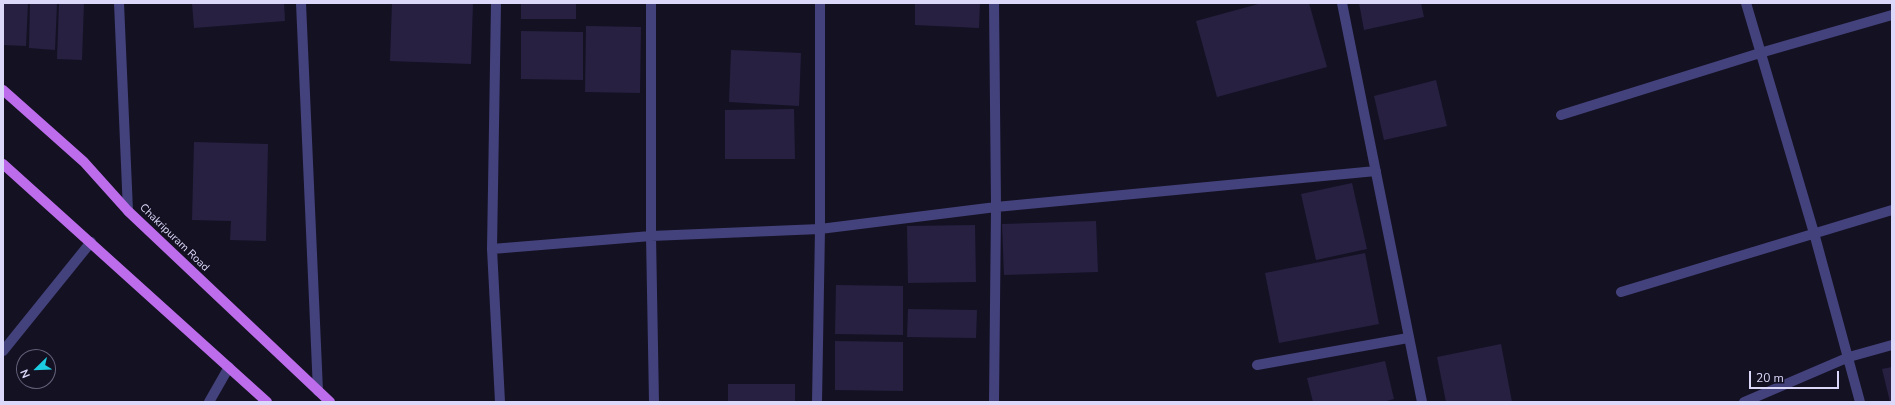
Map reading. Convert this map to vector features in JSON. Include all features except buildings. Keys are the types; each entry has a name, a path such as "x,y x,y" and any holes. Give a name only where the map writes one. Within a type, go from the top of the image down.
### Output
{"main road":[{"name":"Chakripuram Road","path":"3,90 84,162 128,211 330,402"},
{"path":"3,164 267,402"}],"street":[{"path":"119,3 128,211"},
{"path":"301,3 318,391"},
{"path":"496,3 492,249 500,402"},
{"path":"651,3 651,236 654,402"},
{"path":"817,402 820,229 820,3"},
{"path":"994,3 996,207 994,402"},
{"path":"1342,3 1422,402"},
{"path":"1746,3 1814,233 1849,357 1860,402"},
{"path":"1561,115 1760,53 1892,16"},
{"path":"492,249 651,236 820,229 996,207 1376,171"},
{"path":"1621,292 1892,210"},
{"path":"3,351 91,242"},
{"path":"1257,365 1408,338"},
{"path":"1744,402 1849,357 1892,345"},
{"path":"209,402 229,367"}]}
